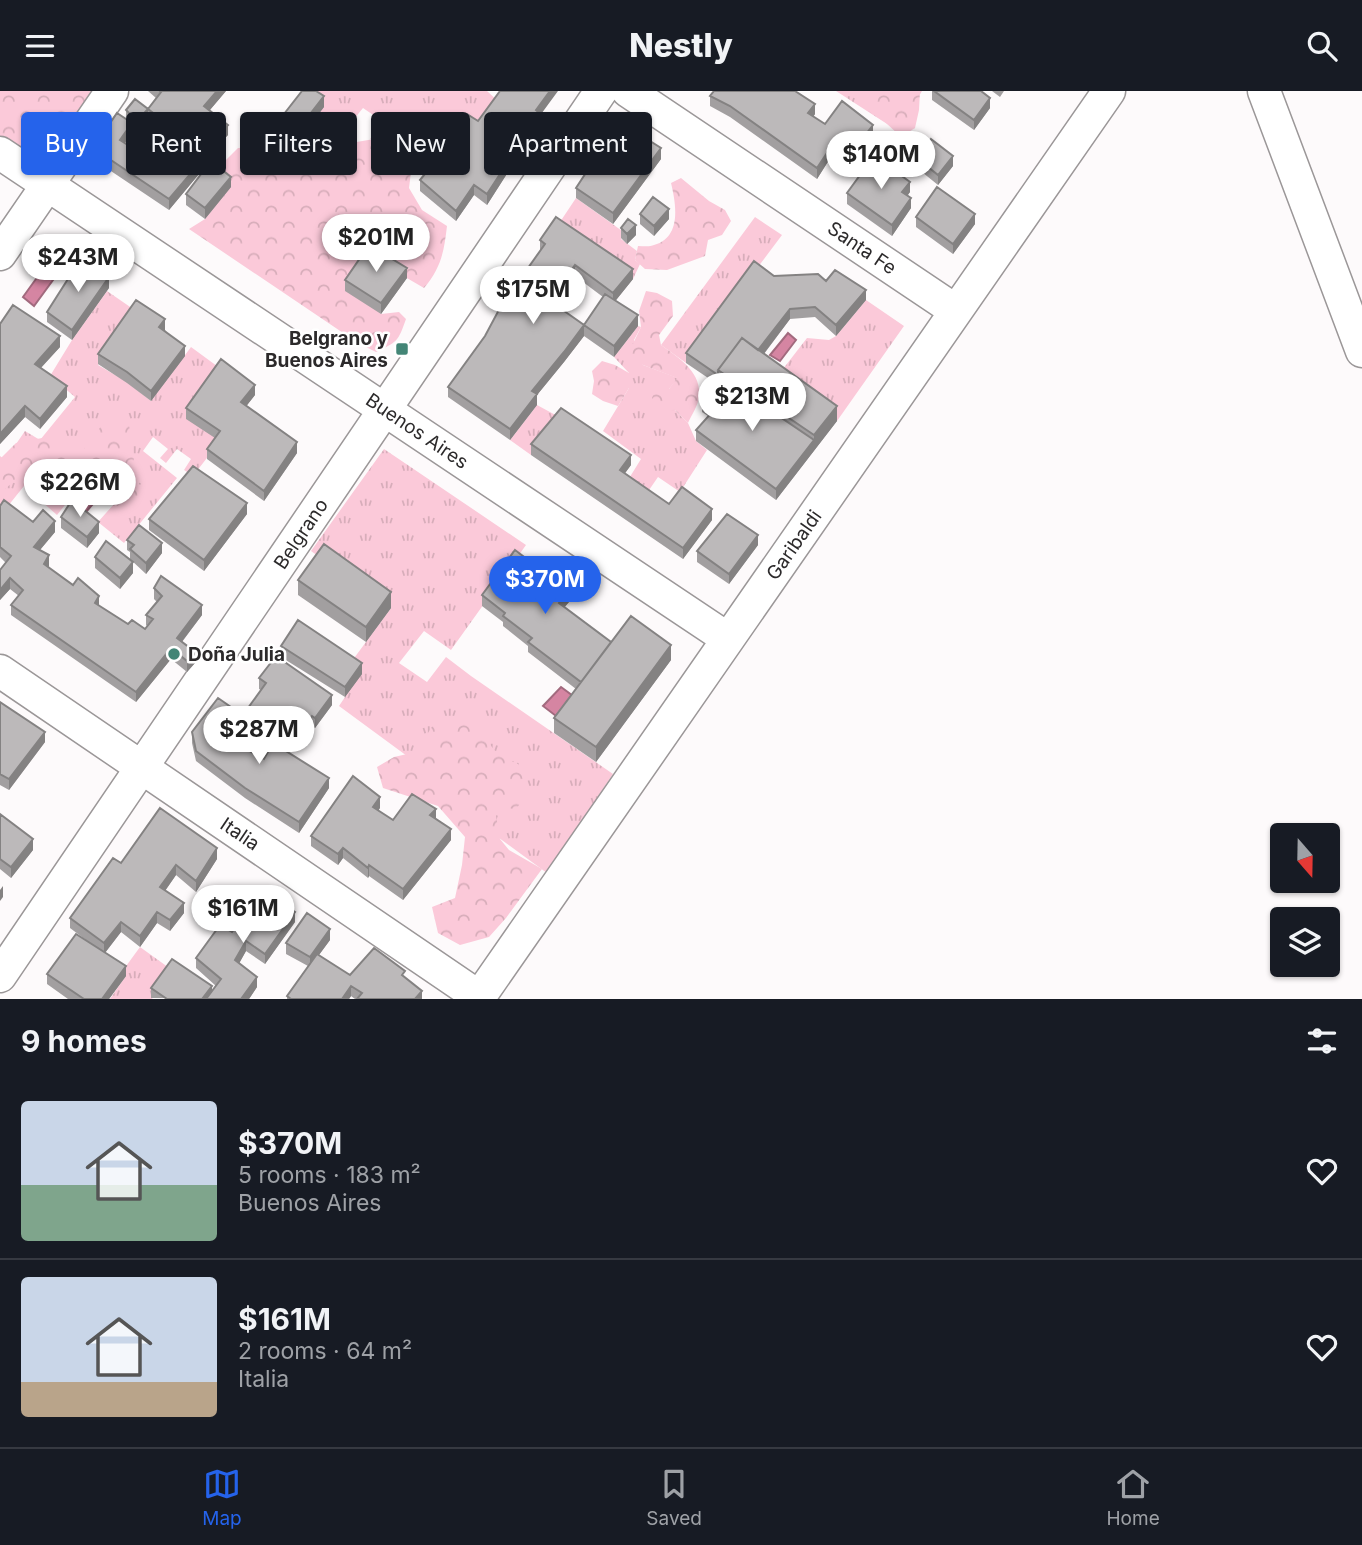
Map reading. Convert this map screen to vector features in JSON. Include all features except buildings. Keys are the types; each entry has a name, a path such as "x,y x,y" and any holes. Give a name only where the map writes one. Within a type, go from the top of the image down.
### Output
{"street":[{"path":"0,254 112,91"},
{"name":"Belgrano","path":"0,976 601,91"},
{"name":"Santa Fe","path":"628,91 956,311"},
{"name":"Garibaldi","path":"479,998 1109,91"},
{"path":"1264,91 1362,351"},
{"name":"Buenos Aires","path":"0,153 728,639"},
{"name":"Italia","path":"0,671 479,998"}],"green space":[{"path":"0,91 112,91 97,112 21,112 21,167 0,153"},
{"path":"310,91 487,91 500,103 493,112 484,112 484,123 478,131 470,126 470,112 371,113 363,108 357,115 357,112 306,112"},
{"path":"836,91 922,91 898,131"},
{"path":"871,91 920,91 915,128 901,137 868,111"},
{"path":"371,140 371,175 411,175 409,188 422,210 447,226 438,266 424,288 369,256 381,314 399,312 406,319 396,340 376,352 358,343 189,229 205,219 230,187 224,175 226,160 238,148 240,175 357,175 357,142"},
{"path":"32,175 54,175 47,185"},
{"path":"681,178 709,201 725,210 731,221 722,235 708,240 705,256 667,270 645,269 635,260 638,246 652,246 669,235 675,219 671,183"},
{"path":"576,198 625,233 621,239 637,251 635,260 640,264 633,279 556,228"},
{"path":"755,217 782,235 686,363 661,345"},
{"path":"107,291 136,311 98,365 127,382 151,401 191,347 221,369 220,441 193,476 184,470 191,459 177,449 166,463 160,458 168,449 153,437 143,451 177,478 124,543 98,522 122,495 92,471 57,515 24,486 0,516 0,456 5,460 25,431 40,440 75,397 50,376"},
{"path":"646,291 672,301 673,316 659,335 661,345 688,367 697,380 698,400 688,423 675,410 661,411 652,398 656,388 669,389 677,378 643,365 629,352 641,327 639,311"},
{"path":"866,300 904,326 837,421 776,378 807,338 829,340 836,336"},
{"path":"638,326 641,327 634,340 643,365 678,378 669,389 675,410 688,423 696,441 707,450 680,492 658,477 647,493 628,480 641,459 603,431 629,388 629,373 614,357"},
{"path":"602,361 629,373 629,388 618,406 592,394 592,371"},
{"path":"537,405 561,418 531,455 510,440"},
{"path":"127,416 133,448 134,481 150,491 141,506 88,475 70,488 56,508 42,498 33,475 12,483 0,493 0,459 16,443 42,438 66,451 81,453 102,425"},
{"path":"384,449 526,545 451,650 424,631 399,663 427,682 446,657 613,774 547,873 401,766 407,756 339,706 345,697 349,665 391,608 311,551"},
{"path":"454,716 470,718 498,755 518,764 528,789 516,810 478,798 496,816 500,839 509,850 542,869 489,937 460,945 438,933 432,907 455,898 465,837 438,806 383,788 377,767 394,757 416,752 433,725"},
{"path":"140,947 172,970 152,999 110,999 125,977 121,973"}],"shaded area":[{"path":"41,272 53,280 34,306 23,297"},
{"path":"788,333 796,340 780,361 770,355"},
{"path":"93,481 105,490 86,512 75,503"},
{"path":"561,687 573,696 556,716 543,706"}],"place":[{"name":"Belgrano y Buenos Aires","path":"402,349"},
{"name":"Doña Julia","path":"174,654"}]}
